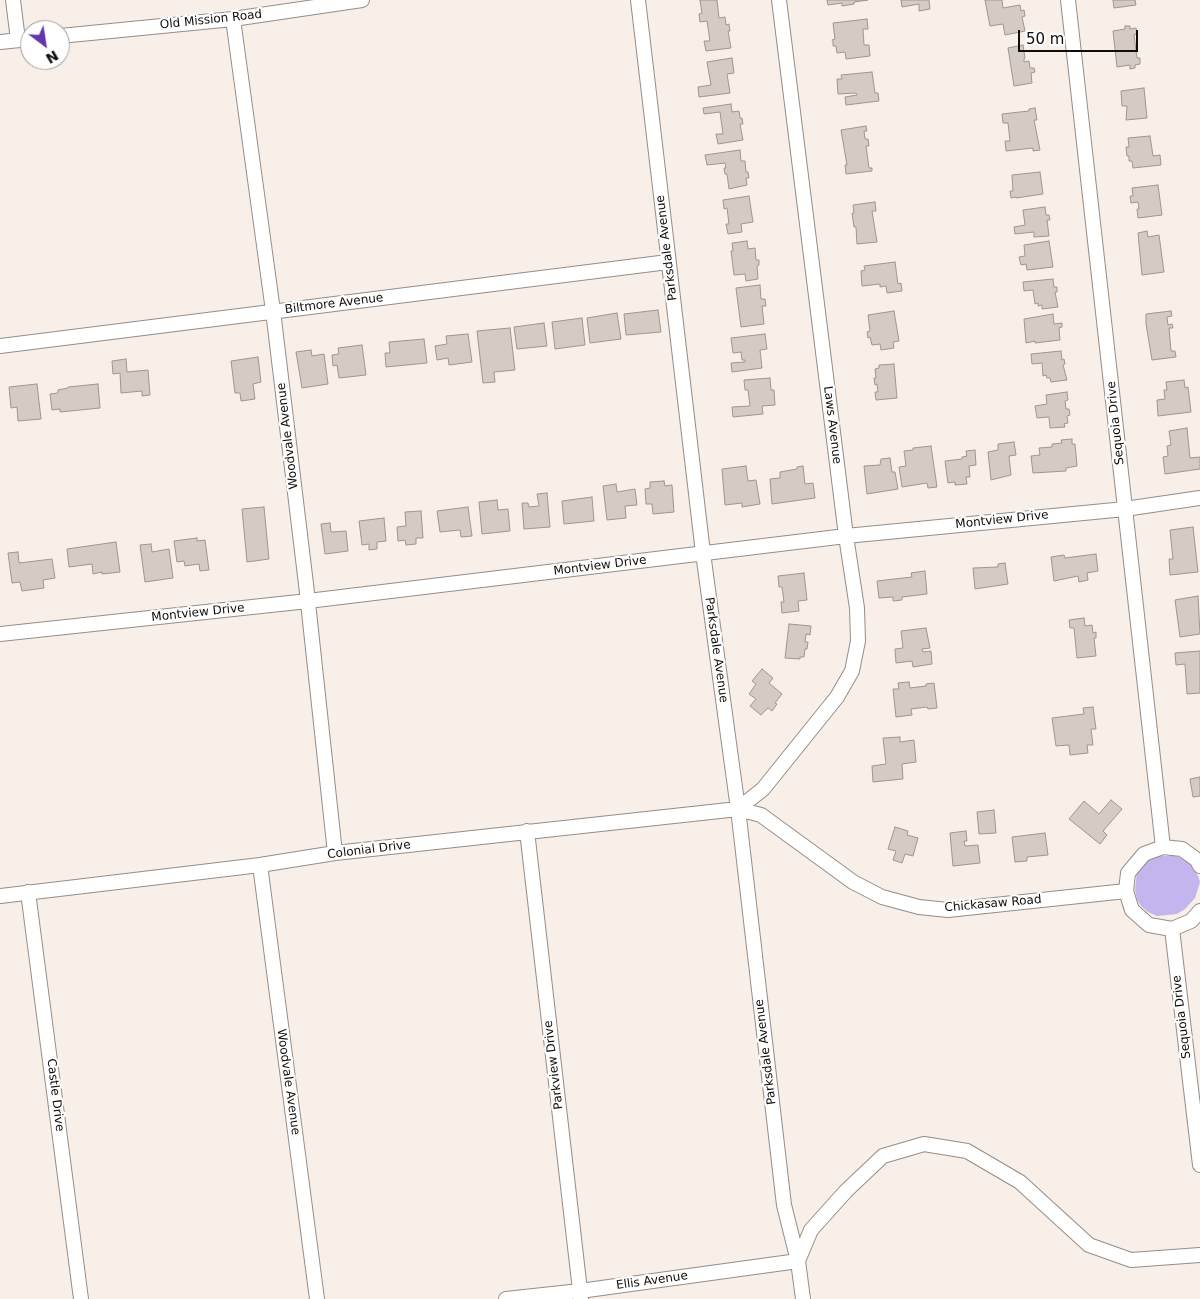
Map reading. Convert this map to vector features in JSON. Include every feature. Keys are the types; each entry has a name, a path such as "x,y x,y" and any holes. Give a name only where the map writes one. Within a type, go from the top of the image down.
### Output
{"street":[{"path":"13,0 20,25"},
{"name":"Old Mission Road","path":"70,35 233,19 343,1 362,0"},
{"name":"Parksdale Avenue","path":"638,0 668,262 738,809 784,1205 798,1261 803,1299"},
{"name":"Laws Avenue","path":"738,809 763,790 837,697 852,671 858,641 857,608 846,536 779,0"},
{"name":"Sequoia Drive","path":"1068,0 1163,847"},
{"name":"Woodvale Avenue","path":"233,19 308,601 335,853"},
{"path":"0,42 20,40"},
{"name":"Biltmore Avenue","path":"0,346 668,262"},
{"name":"Montview Drive","path":"0,634 308,601 846,536 1125,509 1200,498"},
{"name":"Colonial Drive","path":"0,896 260,865 335,853 738,809"},
{"name":"Chickasaw Road","path":"738,809 761,815 853,882 882,897 919,907 948,910 1126,891"},
{"name":"Parkview Drive","path":"527,831 580,1295"},
{"path":"1200,866 1197,860 1182,849 1163,847 1144,854 1128,873 1126,891 1132,910 1149,925 1172,929 1191,921 1200,910"},
{"name":"Woodvale Avenue","path":"260,865 317,1299"},
{"name":"Castle Drive","path":"28,892 81,1299"},
{"name":"Sequoia Drive","path":"1172,929 1200,1166"},
{"path":"798,1261 811,1230 882,1156 924,1144 967,1151 1020,1182 1089,1245 1131,1260 1200,1255"},
{"name":"Ellis Avenue","path":"506,1299 580,1295 798,1261"}],"shaded area":[{"path":"1157,856 1176,856 1184,859 1195,868 1200,882 1195,898 1185,909 1177,914 1157,916 1148,912 1137,899 1135,890 1137,871 1146,862"}],"building":[{"path":"700,0 717,0 719,18 725,17 726,25 729,24 730,31 728,31 731,48 706,51 704,41 710,41 707,21 700,22 699,14 702,13"},
{"path":"827,0 868,0 842,6 842,3 828,5"},
{"path":"901,0 929,0 930,9 919,11 919,4 902,7"},
{"path":"985,0 1002,0 1003,8 1020,5 1021,11 1024,10 1025,16 1022,17 1025,31 1005,35 1003,24 990,26"},
{"path":"1113,0 1135,0 1136,5 1114,8"},
{"path":"867,19 868,29 863,29 864,45 869,45 870,56 846,59 845,52 837,53 836,46 833,46 832,40 835,39 833,23"},
{"path":"1125,26 1130,26 1130,29 1136,28 1137,34 1134,35 1137,58 1140,58 1140,64 1130,69 1130,65 1117,67 1113,31 1125,29"},
{"path":"1023,45 1024,62 1029,61 1030,68 1034,68 1035,72 1031,73 1032,83 1014,86 1008,48"},
{"path":"732,58 734,73 727,74 730,93 699,97 698,87 711,85 707,62"},
{"path":"872,72 875,93 878,93 879,101 846,105 845,97 857,95 856,93 838,94 837,79 842,79 841,75"},
{"path":"1144,88 1147,118 1126,120 1127,106 1122,106 1121,91"},
{"path":"731,104 732,112 739,111 740,118 742,118 743,124 740,124 743,140 718,144 716,134 723,134 720,112 704,114 703,108"},
{"path":"1035,108 1037,120 1034,120 1040,150 1033,151 1033,148 1006,151 1005,141 1010,141 1008,123 1003,123 1002,114 1029,111 1029,109"},
{"path":"866,126 867,131 864,131 865,139 868,139 869,146 866,146 869,168 872,168 872,171 846,174 845,165 847,165 841,130"},
{"path":"1150,136 1153,156 1160,155 1161,165 1133,168 1132,161 1129,161 1129,156 1127,156 1128,138"},
{"path":"740,150 741,161 745,161 746,172 748,172 749,178 746,178 747,185 729,189 727,174 725,174 724,168 726,168 725,163 707,165 705,155"},
{"path":"1040,172 1043,194 1011,198 1010,191 1013,191 1012,175"},
{"path":"1158,185 1162,215 1138,218 1138,202 1131,203 1130,196 1133,196 1132,188"},
{"path":"749,196 753,222 741,224 742,232 728,234 726,224 729,224 727,208 724,209 723,200"},
{"path":"875,202 876,211 872,211 877,242 857,244 856,227 854,227 852,213 854,213 853,205"},
{"path":"1045,207 1046,215 1049,215 1050,220 1047,220 1049,236 1034,237 1034,232 1015,234 1014,227 1025,225 1023,210"},
{"path":"1147,231 1148,237 1159,235 1164,272 1142,275 1138,233"},
{"path":"747,241 748,249 755,248 756,260 759,260 759,265 757,266 758,279 746,281 745,274 734,275 731,251 733,251 732,243"},
{"path":"1049,241 1053,267 1027,270 1026,264 1021,265 1019,257 1025,256 1024,245"},
{"path":"895,262 898,284 901,283 902,291 887,293 886,286 880,287 880,284 862,286 861,271 865,270 864,266"},
{"path":"1053,279 1054,287 1057,287 1057,292 1055,292 1058,307 1042,309 1042,305 1038,306 1038,303 1035,304 1033,290 1024,291 1023,282"},
{"path":"760,285 761,299 765,299 766,306 762,306 764,324 741,327 736,288"},
{"path":"658,310 661,332 626,335 624,314"},
{"path":"894,311 899,341 893,342 894,348 881,350 880,344 872,345 870,337 868,338 867,332 870,331 868,315"},
{"path":"1171,311 1172,316 1167,317 1168,325 1172,324 1173,328 1169,328 1171,351 1175,351 1176,357 1152,360 1146,314"},
{"path":"617,313 621,339 590,343 587,318"},
{"path":"1053,314 1054,324 1062,323 1062,327 1059,328 1060,340 1026,343 1024,319"},
{"path":"582,318 585,345 555,349 552,322"},
{"path":"544,323 547,346 517,349 514,327"},
{"path":"510,328 515,370 494,372 495,382 483,383 477,331"},
{"path":"468,334 472,362 449,365 448,358 437,360 435,346 447,344 446,336"},
{"path":"765,334 767,349 760,350 762,368 732,372 731,363 745,362 745,360 742,360 741,352 733,353 731,338"},
{"path":"424,339 427,363 386,367 385,353 390,353 389,342"},
{"path":"362,345 366,375 339,378 337,365 333,366 332,355 339,354 338,348"},
{"path":"311,350 312,356 324,354 328,384 302,388 296,352"},
{"path":"1061,351 1067,380 1051,382 1050,378 1047,378 1046,375 1043,376 1042,363 1032,364 1031,354"},
{"path":"258,357 261,382 253,384 255,399 241,401 240,393 235,393 231,361"},
{"path":"126,359 127,372 148,370 150,395 142,396 142,391 121,393 120,373 113,374 112,361"},
{"path":"894,364 897,398 876,400 875,392 878,392 874,378 876,378 875,369 879,368 879,365"},
{"path":"770,378 771,390 774,390 775,405 762,406 763,414 733,417 732,407 750,406 748,390 745,390 744,380"},
{"path":"1184,380 1185,388 1188,387 1191,412 1158,416 1157,400 1165,399 1164,390 1167,390 1166,382"},
{"path":"37,384 41,419 18,421 17,407 11,408 9,387"},
{"path":"98,384 100,408 60,412 60,409 52,410 50,394 58,393 58,390 68,387"},
{"path":"1067,392 1068,400 1065,401 1066,409 1069,409 1070,415 1067,416 1068,423 1064,424 1065,427 1050,428 1049,417 1037,418 1035,406 1047,404 1046,395"},
{"path":"1187,428 1190,458 1200,457 1200,469 1165,474 1163,457 1168,456 1167,446 1171,445 1169,431"},
{"path":"1072,439 1072,444 1075,444 1077,466 1066,468 1066,471 1033,473 1031,456 1040,455 1039,448 1052,447 1052,444 1062,443 1061,440"},
{"path":"1014,442 1016,455 1009,456 1011,475 991,480 988,452 998,450 998,444"},
{"path":"931,446 937,487 928,488 927,483 902,487 899,467 906,466 904,451"},
{"path":"975,450 976,465 969,466 970,477 966,477 967,484 955,485 955,482 948,483 945,461 962,459 962,457 967,456 966,451"},
{"path":"890,458 892,472 895,472 898,489 867,494 864,466 880,465 881,459"},
{"path":"746,466 748,481 756,480 760,504 742,507 742,503 725,505 722,469"},
{"path":"803,466 805,484 813,483 815,498 772,504 770,479 780,478 780,472"},
{"path":"664,481 665,486 672,485 674,512 653,514 652,504 646,504 645,489 650,488 650,482"},
{"path":"616,484 617,492 635,489 637,505 625,506 626,518 607,520 603,486"},
{"path":"547,493 550,527 524,529 522,503 528,503 529,507 539,506 537,494"},
{"path":"592,497 594,521 564,524 562,501"},
{"path":"497,500 498,510 508,509 510,531 482,534 479,502"},
{"path":"264,507 269,559 247,562 242,509"},
{"path":"468,507 472,536 461,537 460,530 440,532 437,511"},
{"path":"421,511 423,538 416,538 416,544 406,545 405,540 398,541 397,527 406,526 405,512"},
{"path":"384,518 386,541 377,542 377,549 369,550 369,544 362,545 359,521"},
{"path":"330,523 331,532 346,531 348,551 325,554 321,524"},
{"path":"1193,527 1198,572 1170,575 1169,559 1173,559 1170,530"},
{"path":"197,538 197,541 205,540 209,570 200,571 199,564 185,566 184,561 177,562 174,541"},
{"path":"116,542 120,572 93,574 92,564 69,567 67,549"},
{"path":"151,544 152,552 169,549 173,578 145,582 140,545"},
{"path":"18,552 19,563 52,559 55,578 43,580 44,588 22,591 20,582 12,583 8,553"},
{"path":"1096,554 1098,571 1087,573 1088,580 1079,582 1078,576 1054,581 1051,557 1064,555 1065,558"},
{"path":"1005,563 1008,584 975,589 973,568 998,567 998,564"},
{"path":"925,571 927,594 902,597 902,600 893,601 893,597 879,598 877,581 912,577 911,573"},
{"path":"804,573 807,600 798,601 799,611 782,613 781,602 784,602 778,576"},
{"path":"1198,596 1200,634 1180,637 1175,600"},
{"path":"1084,618 1085,626 1092,625 1093,633 1096,632 1096,638 1094,638 1096,656 1077,658 1074,628 1070,628 1069,620"},
{"path":"789,624 811,626 810,635 806,634 805,642 808,642 807,649 805,649 804,657 800,657 800,659 785,658"},
{"path":"926,628 930,648 922,649 923,652 931,651 932,664 913,667 912,661 896,663 895,649 903,648 901,631"},
{"path":"1200,651 1200,693 1187,694 1185,664 1176,665 1175,653"},
{"path":"762,669 773,678 769,683 782,694 772,711 768,708 761,715 750,706 756,699 749,694 756,684 752,681"},
{"path":"909,682 910,688 934,683 937,708 911,709 912,715 896,717 893,689 899,689 898,683"},
{"path":"1093,707 1096,729 1091,729 1093,745 1087,745 1088,753 1070,755 1069,745 1056,746 1052,718 1084,714 1083,708"},
{"path":"900,737 900,742 914,740 916,762 902,764 903,779 873,782 872,766 886,764 883,738"},
{"path":"1200,777 1200,796 1193,797 1190,779"},
{"path":"1111,800 1122,809 1103,831 1107,835 1100,844 1069,819 1084,801 1099,814"},
{"path":"994,810 996,833 979,834 977,812"},
{"path":"895,827 908,831 907,835 918,838 913,856 905,854 902,863 893,860 896,851 888,849"},
{"path":"966,831 967,841 964,841 965,846 978,845 980,863 953,866 950,833"},
{"path":"1045,833 1048,855 1027,857 1027,861 1015,862 1012,837"}]}
